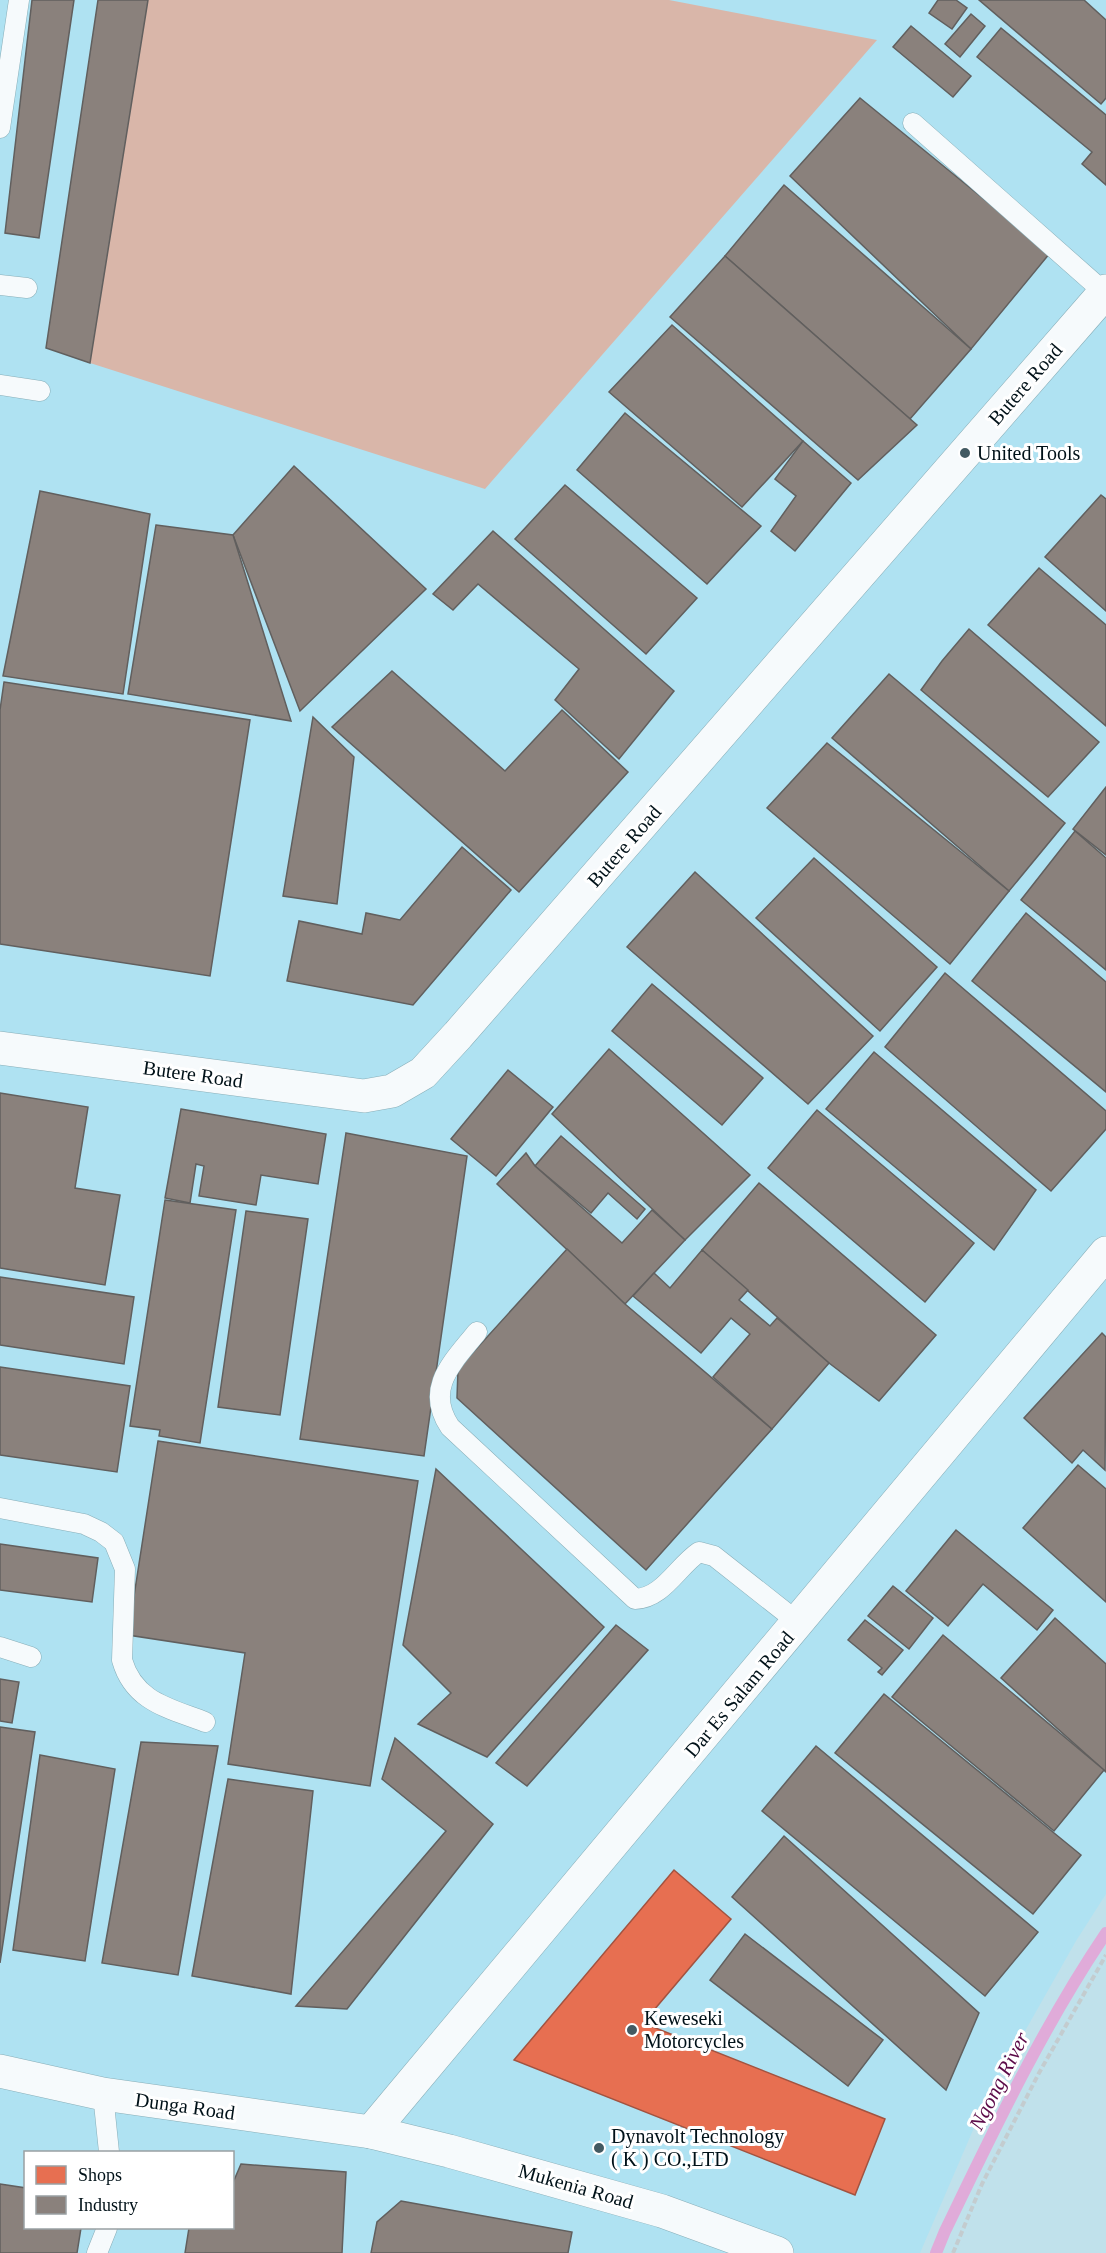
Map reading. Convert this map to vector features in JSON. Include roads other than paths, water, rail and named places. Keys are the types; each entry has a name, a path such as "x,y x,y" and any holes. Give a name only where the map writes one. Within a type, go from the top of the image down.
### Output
{"street":[{"name":"Butere Road","path":"0,1048 364,1096 392,1091 423,1072 466,1027 1105,292"},
{"name":"Dar Es Salam Road","path":"371,2132 799,1623 1106,1253"},
{"name":"Dunga Road","path":"0,2071 103,2094 371,2132"},
{"name":"Mukenia Road","path":"371,2132 449,2151 662,2211 777,2253"}],"lane":[{"path":"0,128 19,0"},
{"path":"913,123 1105,292"},
{"path":"0,285 27,288"},
{"path":"0,385 40,391"},
{"path":"477,1332 446,1372 439,1402 442,1414 450,1426 635,1599 647,1598 659,1591 687,1560 699,1552 714,1556 799,1623"},
{"path":"0,1508 84,1524 101,1532 114,1542 125,1569 122,1660 125,1672 137,1690 150,1700 205,1722"},
{"path":"0,1647 31,1657"},
{"path":"103,2094 109,2151"},
{"path":"97,2253 107,2229"}],"waterway":[{"name":"Ngong River","path":"936,2253 1020,2079 1061,2005 1106,1933"}],"place":[{"name":"United Tools","path":"965,453"},
{"name":"Keweseki Motorcycles","path":"632,2030"},
{"name":"Dynavolt Technology ( K ) CO.,LTD","path":"599,2148"}]}
